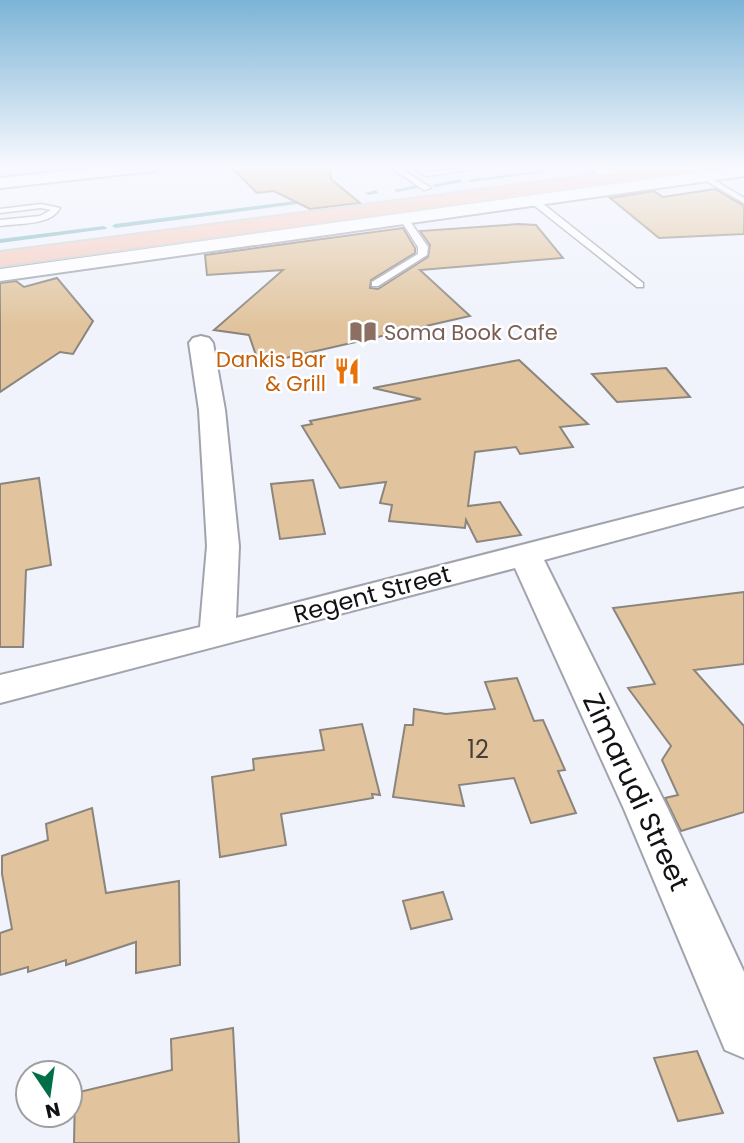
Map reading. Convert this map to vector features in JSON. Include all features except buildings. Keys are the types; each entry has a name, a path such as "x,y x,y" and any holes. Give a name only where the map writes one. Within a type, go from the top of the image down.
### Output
{"highway":[{"path":"0,244 188,219"},
{"path":"0,259 264,219"}],"street":[{"path":"0,275 402,219"},
{"path":"201,343 212,410 223,546 217,635"},
{"name":"Regent Street","path":"0,689 744,497"},
{"name":"Zimarudi Street","path":"525,555 646,809 744,1031"}],"lane":[{"path":"0,223 31,219"},
{"path":"375,284 422,255 423,247 404,219"},
{"path":"557,219 640,285"}],"waterway":[{"path":"115,226 167,219"},
{"path":"0,241 104,228"}],"place":[{"name":"Soma Book Cafe","path":"363,332"},
{"name":"Dankis Bar & Grill","path":"347,371"}]}
